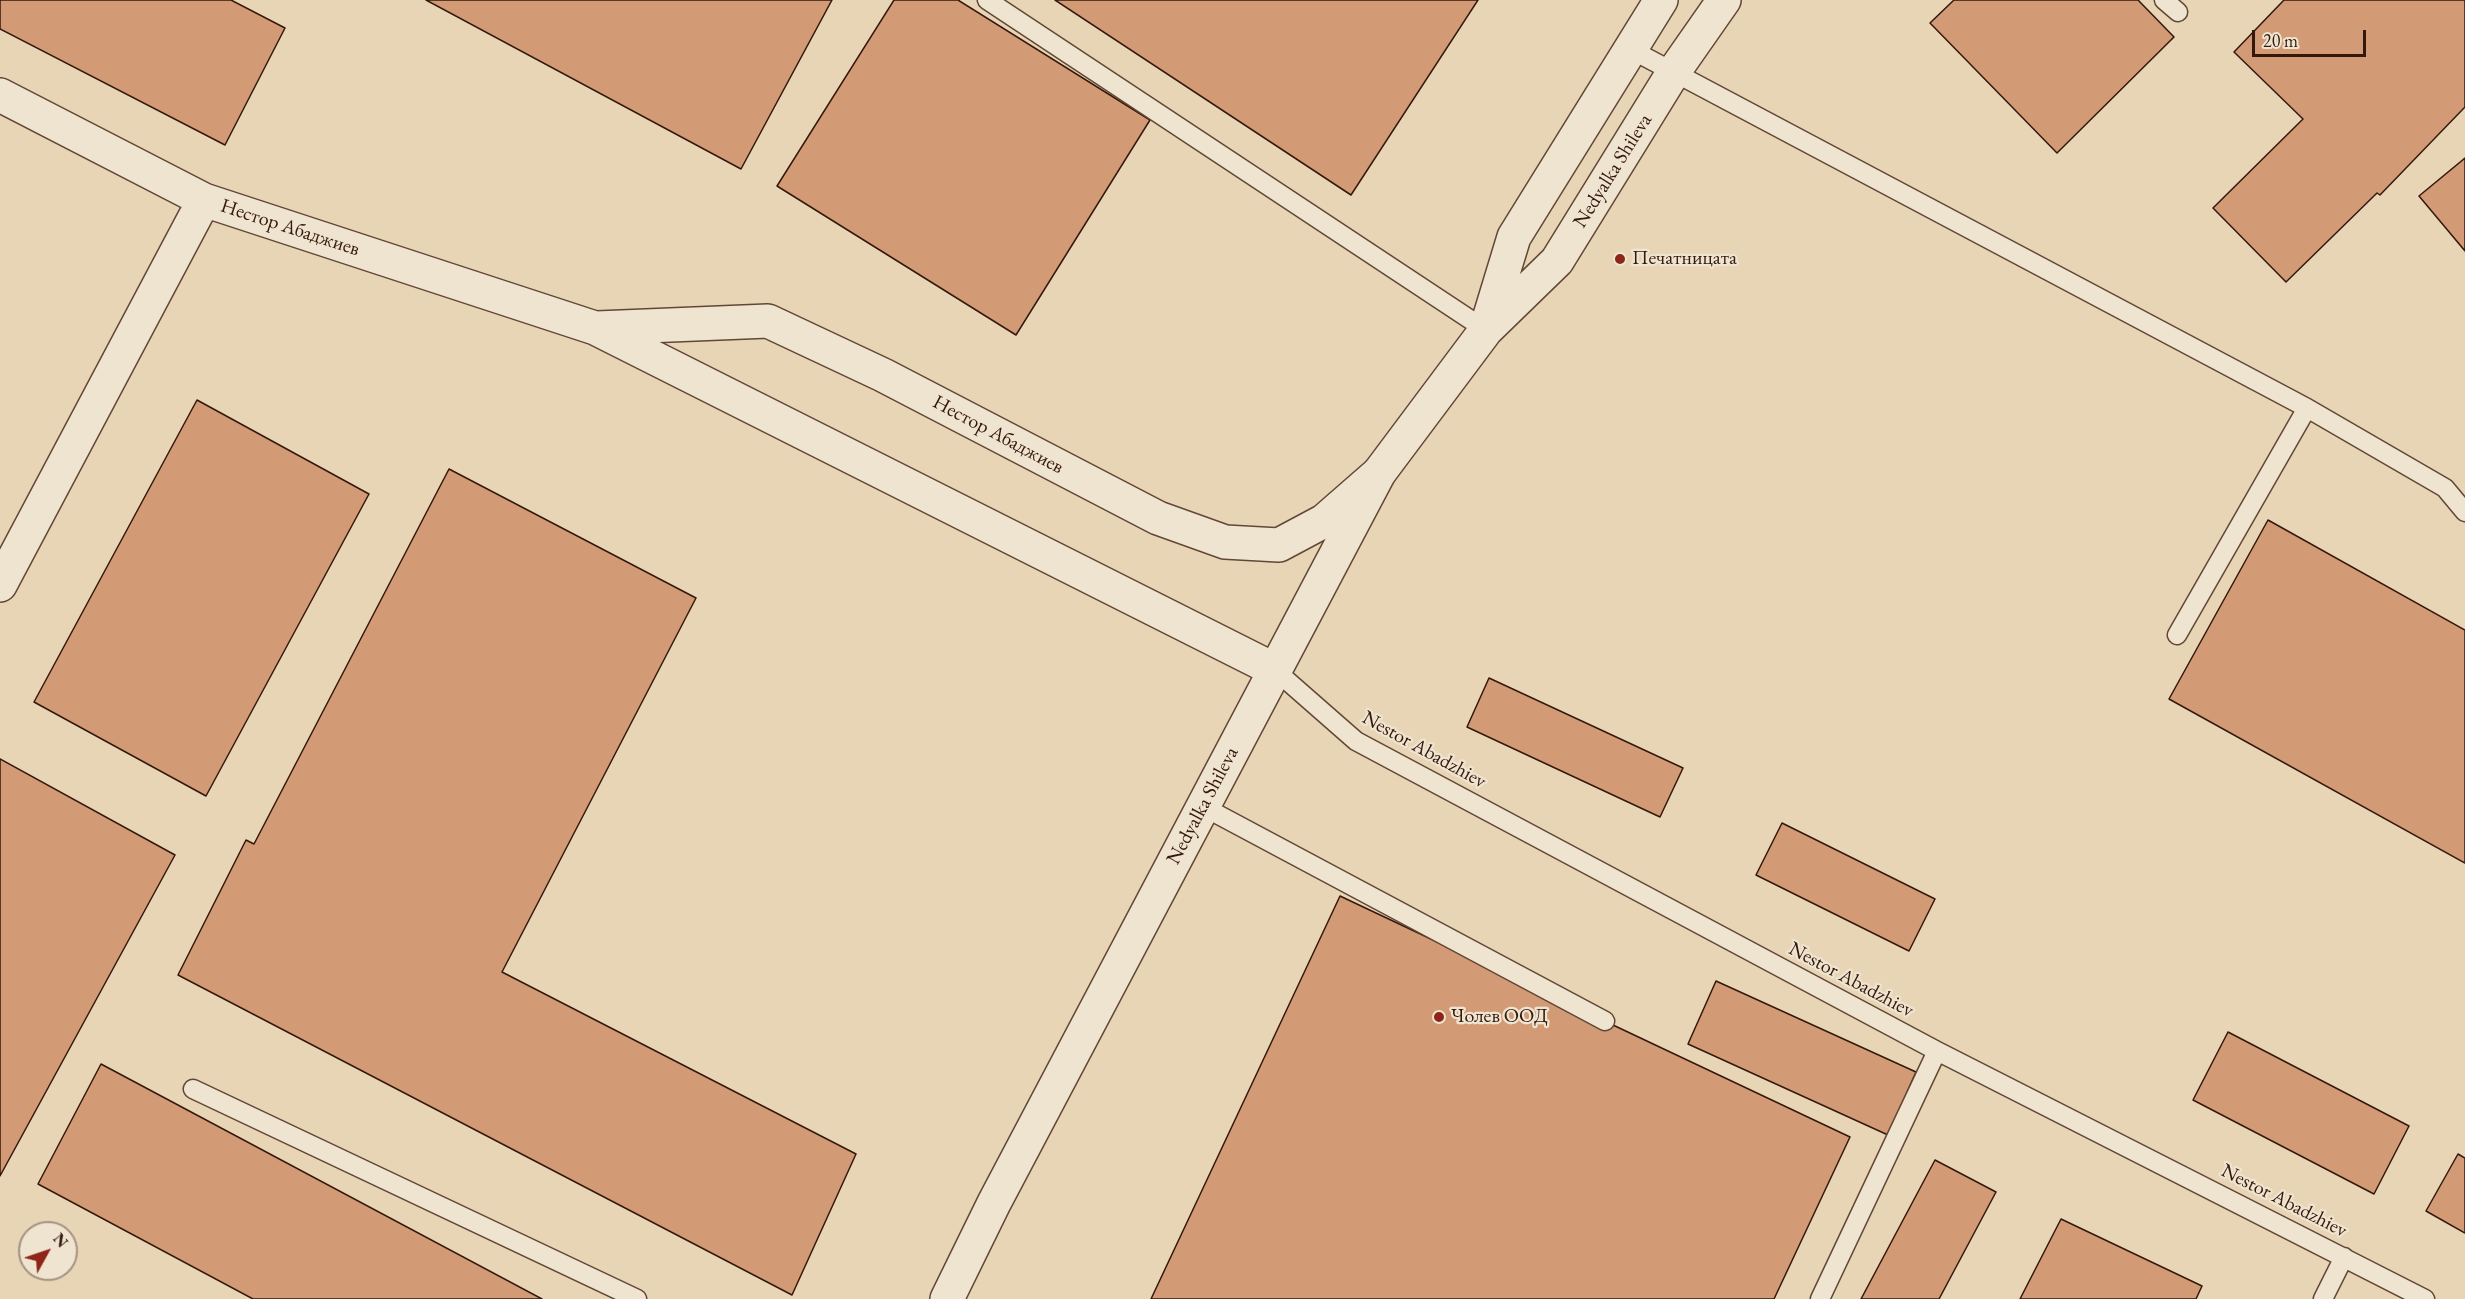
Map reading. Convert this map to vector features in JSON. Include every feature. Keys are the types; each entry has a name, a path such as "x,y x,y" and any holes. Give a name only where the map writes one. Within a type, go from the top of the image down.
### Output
{"street":[{"name":"Nedyalka Shileva","path":"1486,330 1514,237 1661,0"},
{"name":"Nedyalka Shileva","path":"947,1299 994,1203 1379,473 1486,330 1557,261 1673,73 1724,0"},
{"name":"Нестор Абаджиев","path":"0,95 204,200 595,328 1275,670"},
{"path":"0,585 204,200"},
{"name":"Нестор Абаджиев","path":"595,328 768,321 883,375 1158,518 1225,542 1279,545 1324,521 1379,473"}],"lane":[{"path":"987,0 1486,330"},
{"path":"1632,50 2307,408 2445,488 2465,512"},
{"path":"2177,635 2307,408"},
{"name":"Nestor Abadzhiev","path":"1275,670 1356,741 1937,1051 2425,1299"},
{"path":"1202,806 1605,1021"},
{"path":"1820,1299 1937,1051"},
{"path":"194,1089 637,1299"},
{"path":"2324,1299 2344,1257"}],"building":[{"path":"0,0 231,0 285,28 225,145 0,29"},
{"path":"426,0 832,0 741,169"},
{"path":"894,0 958,0 1150,120 1016,335 777,186"},
{"path":"1055,0 1478,0 1351,195"},
{"path":"1954,0 2138,0 2174,37 2057,153 1930,23"},
{"path":"2284,0 2465,0 2465,107 2380,195 2377,193 2286,282 2213,208 2303,119 2234,52"},
{"path":"2465,158 2465,251 2419,196"},
{"path":"197,400 369,494 206,796 34,702"},
{"path":"449,469 696,598 502,972 856,1154 792,1295 178,975 246,840 254,844"},
{"path":"2268,520 2465,630 2465,863 2169,699"},
{"path":"1489,678 1683,768 1660,817 1467,727"},
{"path":"0,759 175,855 0,1176"},
{"path":"1782,823 1935,899 1909,951 1756,875"},
{"name":"Чолев ООД","path":"1340,896 1850,1137 1774,1299 1151,1299"},
{"path":"1716,981 1916,1072 1888,1135 1688,1044"},
{"path":"2228,1032 2409,1126 2374,1194 2193,1100"},
{"path":"101,1064 542,1299 253,1299 38,1184"},
{"path":"2458,1154 2465,1158 2465,1233 2426,1211"},
{"path":"1935,1160 1996,1192 1939,1299 1861,1299"},
{"path":"2061,1219 2202,1286 2196,1299 2020,1299"}],"place":[{"name":"Печатницата","path":"1620,259"},
{"name":"Чолев ООД","path":"1439,1017"}]}
